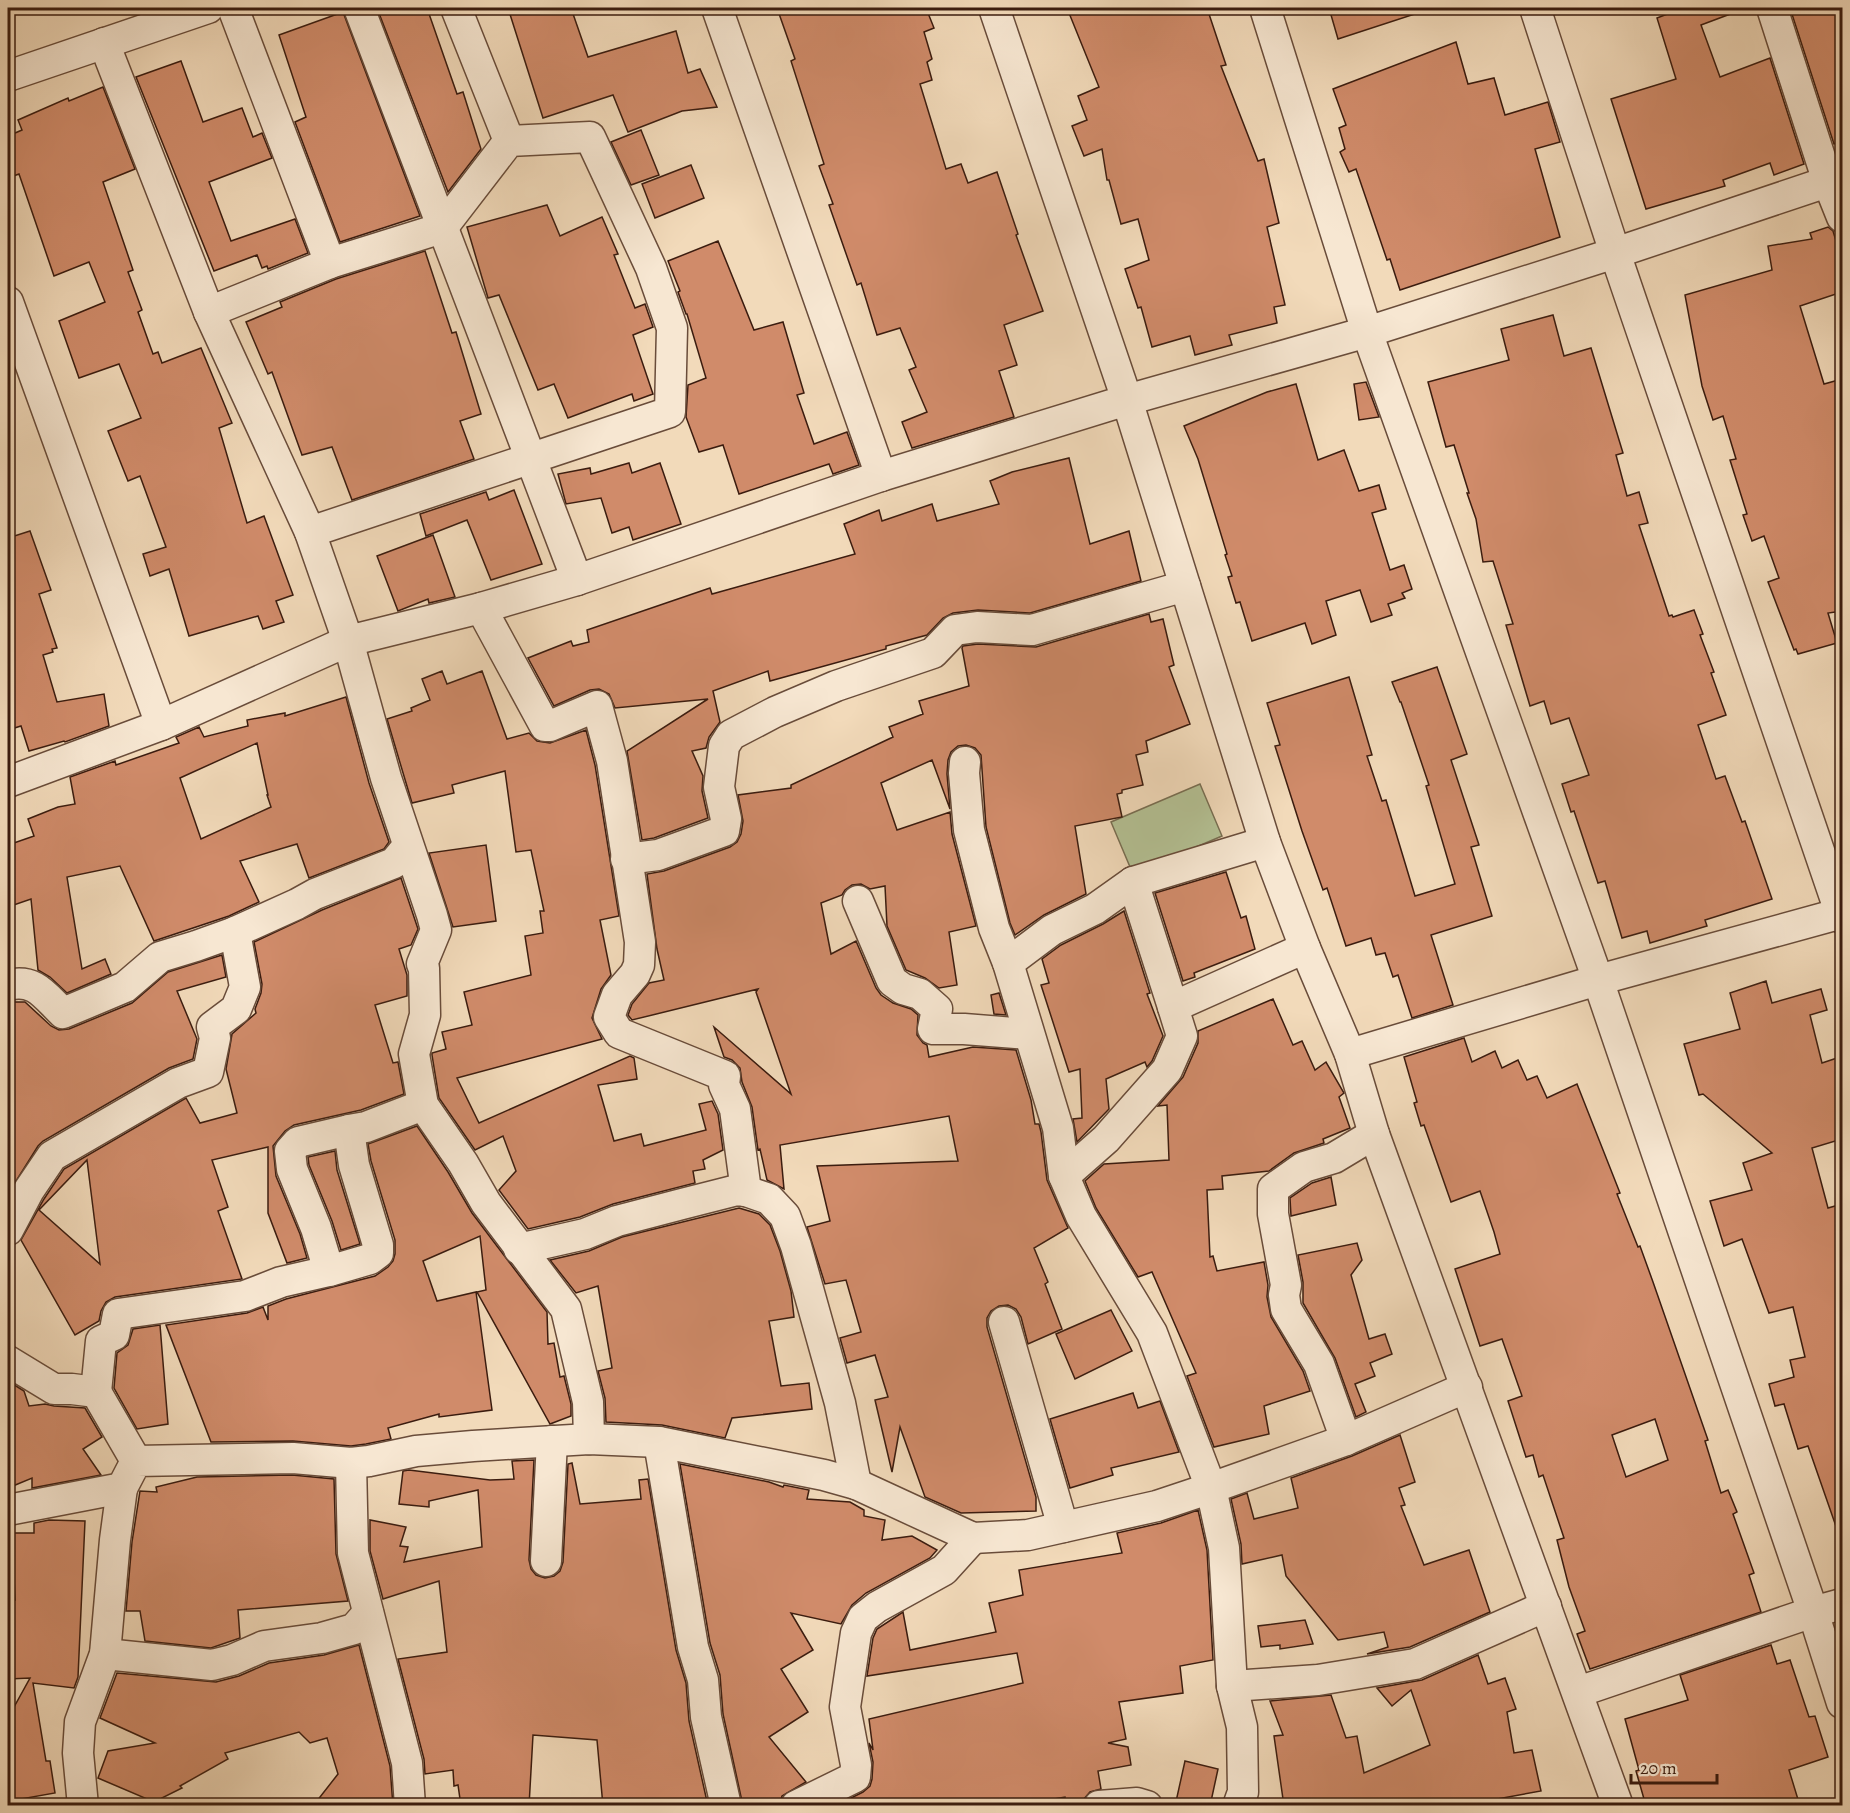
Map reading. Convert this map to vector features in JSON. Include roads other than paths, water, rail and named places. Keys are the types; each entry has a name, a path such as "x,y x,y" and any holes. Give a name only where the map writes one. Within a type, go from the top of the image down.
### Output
{"street":[{"path":"8,76 208,8"},
{"path":"233,8 330,263"},
{"path":"359,8 577,580"},
{"path":"456,8 509,141"},
{"path":"717,8 881,476"},
{"path":"994,8 1127,400 1265,842 1305,948 1350,1054 1374,1134 1618,1806"},
{"path":"1265,8 1367,332 1598,980 1842,1703"},
{"path":"1350,1054 1598,980 1842,915 1615,253 1535,8"},
{"path":"1772,8 1835,180 1842,217"},
{"path":"104,43 209,312 310,532 348,641 386,778 436,930 422,964 425,1015 414,1054 423,1105 463,1163 486,1203 566,1309 588,1402 589,1439"},
{"path":"209,312 330,263 442,228 509,141 590,137 651,268 672,328 670,412 310,532"},
{"path":"8,782 161,725 348,641 481,608 577,580 881,476 1127,400 1367,332 1835,180"},
{"path":"8,302 161,725"},
{"path":"626,859 658,855 724,831 726,819 719,787 724,746 731,735 775,712 836,686 933,653 955,630 977,627 1032,630 1185,586"},
{"path":"481,608 545,726 597,706 612,761 639,942 639,965 617,994 609,1017 619,1033 725,1076 724,1085 735,1109 746,1191"},
{"path":"965,762 969,830 994,928 1008,963 1058,1128 1064,1176 1081,1216 1152,1333 1211,1488 1224,1548 1232,1686 1242,1727 1243,1792 1238,1806"},
{"path":"1008,963 1052,930 1095,909 1133,882 1265,842"},
{"path":"8,985 16,983 33,985 63,1013 125,987 160,957 235,932 315,894 394,863 408,846"},
{"path":"1064,1176 1106,1139 1167,1070 1182,1036 1133,882"},
{"path":"858,901 892,981 903,989 920,994 937,1010 933,1029 1028,1034"},
{"path":"8,1230 29,1190 52,1156 178,1083 208,1072 215,1038 212,1027 236,1009 246,987 235,932"},
{"path":"1173,1007 1305,948"},
{"path":"329,1271 316,1228 292,1169 290,1151 298,1142 366,1127 423,1105"},
{"path":"136,1461 96,1392 101,1341 114,1335 118,1314 244,1296 281,1282 370,1259 378,1253 378,1245 354,1165 349,1130"},
{"path":"1346,1440 1319,1364 1286,1309 1284,1295 1287,1285 1273,1214 1273,1189 1304,1167 1334,1158 1374,1134"},
{"path":"519,1249 585,1234 617,1221 737,1190 770,1199 785,1216 796,1246 840,1403 856,1484"},
{"path":"1004,1322 1063,1527"},
{"path":"8,1361 54,1389 96,1392"},
{"path":"136,1461 293,1458 351,1463 416,1451 552,1440 659,1442 824,1474 856,1484 973,1538 1028,1536 1157,1506 1211,1488 1346,1440 1467,1387"},
{"path":"546,1561 552,1440"},
{"path":"659,1442 693,1647 703,1680 706,1717 726,1806"},
{"path":"83,1806 78,1753 80,1722 105,1654 118,1509 122,1488 136,1461"},
{"path":"351,1463 353,1553 407,1763 410,1806"},
{"path":"8,1510 122,1488"},
{"path":"796,1806 855,1777 856,1765 845,1707 856,1633 863,1618 877,1606 944,1570 973,1538"},
{"path":"1578,1692 1842,1604"},
{"path":"1232,1686 1308,1681 1414,1664 1546,1606"},
{"path":"105,1654 212,1665 232,1660 264,1646 322,1638 354,1629 368,1613"},
{"path":"1099,1806 1137,1803 1147,1806"}]}
